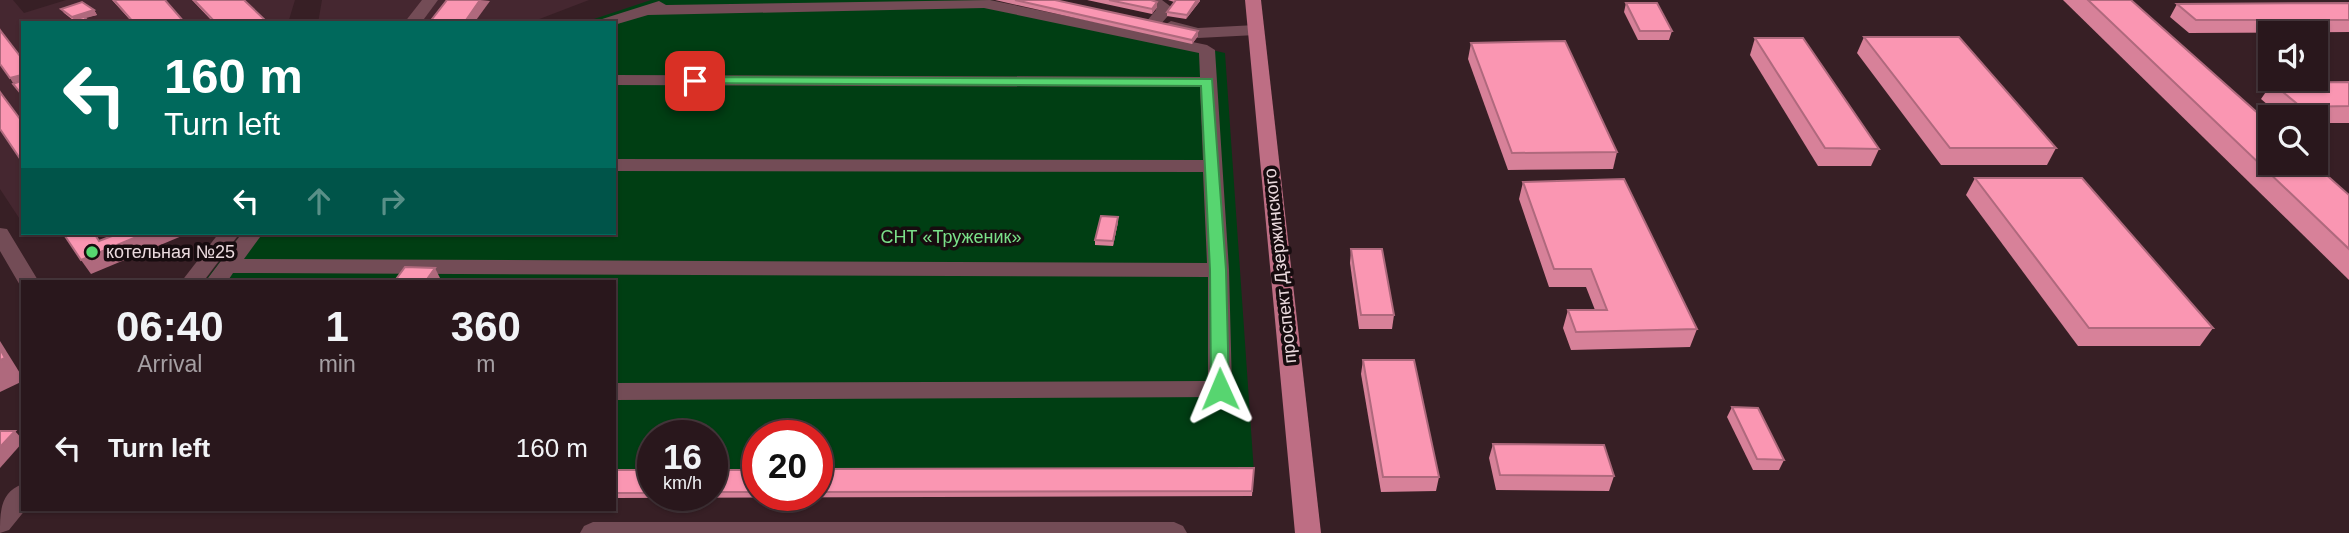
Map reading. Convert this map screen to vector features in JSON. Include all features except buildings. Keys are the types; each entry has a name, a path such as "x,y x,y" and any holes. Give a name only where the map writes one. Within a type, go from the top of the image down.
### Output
{"main road":[{"name":"проспект Дзержинского","path":"1253,0 1308,533"}],"street":[{"path":"414,21 430,0"},
{"path":"610,21 678,0"},
{"path":"1049,0 1198,33 1256,30"},
{"path":"1151,0 1166,9 1154,22"},
{"path":"616,392 1220,389 1218,270 1207,82 1208,50 977,2 645,10"},
{"path":"616,80 1207,82"},
{"path":"616,165 1212,166"},
{"path":"0,234 28,280"},
{"path":"193,280 228,235"},
{"path":"221,274 251,235"},
{"path":"221,274 1218,270"},
{"path":"0,525 21,497"},
{"path":"0,525 21,509"},
{"path":"593,533 1174,533"}],"shaded area":[{"path":"0,0 13,0 24,13 66,0 295,0 289,21 21,21 21,221 0,189"},
{"path":"322,0 589,0 534,21 318,21"}],"green space":[{"name":"СНТ «Труженик»","path":"651,0 989,0 1225,53 1254,473 833,475 833,420 742,420 742,475 728,475 728,420 637,420 637,475 616,475 616,280 206,280 240,235 616,235 616,21 588,21"}],"place":[{"name":"котельная №25","path":"92,252"}],"route":[{"path":"695,81 1207,82 1218,270 1220,389"}]}
